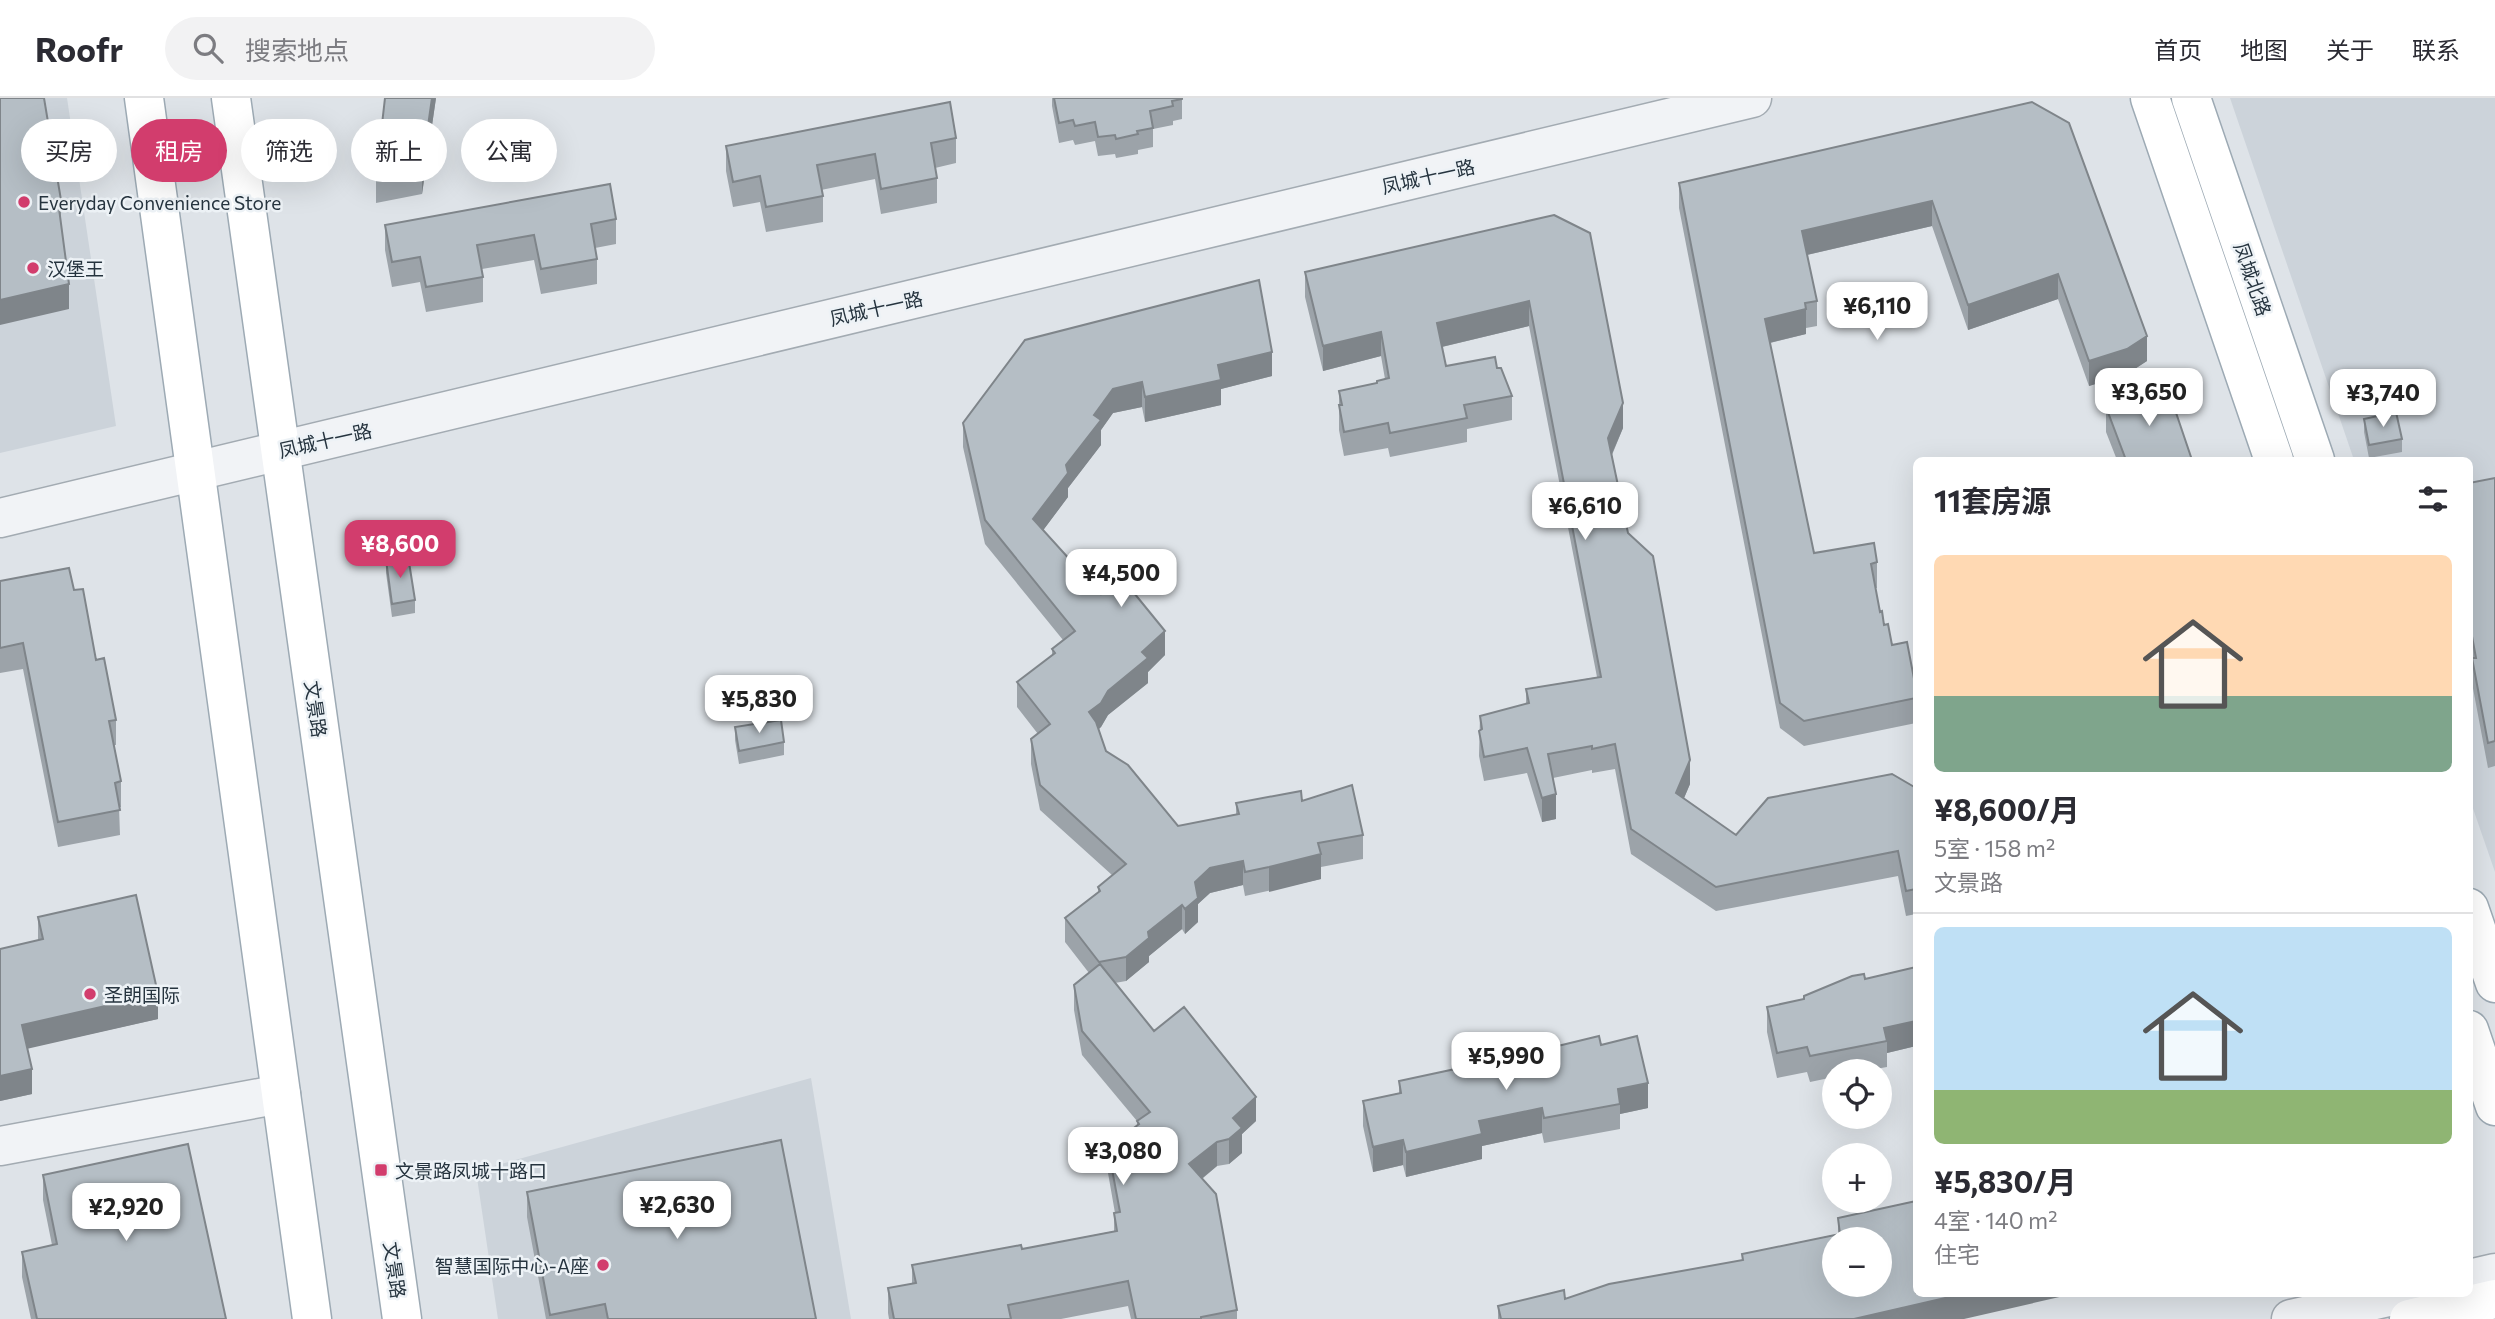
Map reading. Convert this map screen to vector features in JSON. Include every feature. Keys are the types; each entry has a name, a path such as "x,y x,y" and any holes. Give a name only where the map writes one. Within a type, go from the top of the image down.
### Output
{"main road":[{"path":"144,98 312,1319"},
{"name":"文景路","path":"231,98 402,1319"},
{"name":"凤城北路","path":"2150,98 2273,457"},
{"name":"凤城北路","path":"2191,98 2314,457"},
{"path":"2473,920 2495,983"},
{"path":"2473,1042 2495,1106"},
{"path":"2409,1319 2495,1299"}],"street":[{"name":"凤城十一路","path":"0,517 1752,98"},
{"path":"0,1146 281,1094"},
{"path":"2473,1278 2495,1273"},
{"path":"2291,1319 2388,1297"}],"shaded area":[{"path":"0,98 67,98 70,119 21,119 21,182 80,182 116,426 0,453"},
{"path":"2230,98 2495,98 2495,872 2473,809 2473,457 2353,457"},
{"path":"811,1078 851,1319 498,1319 476,1171"}],"building":[{"path":"0,98 44,98 48,119 21,119 21,182 58,182 69,284 0,300"},
{"path":"385,98 432,98 429,119 383,119"},
{"path":"1054,98 1182,99 1172,101 1173,106 1150,111 1153,128 1116,139 1115,135 1098,137 1095,122 1075,126 1073,120 1059,123"},
{"path":"950,102 956,138 931,143 937,178 881,189 875,154 817,165 823,196 766,207 760,176 733,182 726,146"},
{"path":"2032,102 2069,123 2147,336 2127,349 2089,361 2058,274 1968,305 1932,201 1802,231 1817,301 1805,303 1806,309 1765,319 1814,553 1874,543 1877,562 1871,564 1880,612 1882,611 1884,625 1888,624 1892,645 1907,642 1913,673 1913,699 1804,721 1780,703 1679,183"},
{"path":"610,184 616,219 591,224 597,259 541,269 534,235 477,245 483,277 426,287 420,257 392,262 385,225"},
{"path":"1554,215 1590,233 1623,403 1608,438 1628,533 1653,556 1690,760 1676,793 1736,835 1768,798 1892,774 1913,786 1913,890 1906,891 1898,851 1716,887 1631,829 1615,744 1548,754 1556,794 1542,798 1527,748 1484,757 1479,731 1482,729 1480,716 1529,703 1526,689 1601,677 1529,301 1437,323 1446,366 1495,357 1497,368 1501,368 1512,396 1464,405 1467,418 1390,433 1388,423 1344,432 1339,391 1389,378 1381,332 1323,346 1305,272"},
{"path":"1259,280 1272,352 1218,365 1221,380 1145,397 1142,382 1113,389 1094,415 1101,420 1066,465 1068,473 1033,519 1101,594 1121,577 1165,631 1142,652 1148,658 1108,691 1101,703 1089,712 1096,722 1106,751 1128,765 1178,826 1239,814 1236,803 1301,791 1302,801 1352,785 1363,835 1318,843 1321,854 1269,867 1245,872 1243,861 1210,868 1195,882 1198,898 1185,909 1182,905 1148,932 1149,938 1126,957 1099,962 1065,918 1100,891 1098,887 1126,864 1040,785 1031,739 1050,724 1017,682 1055,653 1052,649 1075,631 985,520 963,423 1025,340"},
{"path":"2146,392 2169,392 2191,457 2125,457 2106,407"},
{"path":"2396,412 2402,439 2369,445 2364,419"},
{"path":"2495,478 2495,741 2488,743 2473,663 2473,658 2476,658 2473,642 2473,482"},
{"path":"408,556 415,600 392,604 386,560"},
{"path":"69,568 74,590 83,589 96,660 104,658 116,720 109,721 121,781 115,783 120,810 58,822 23,643 0,648 0,581"},
{"path":"781,720 784,742 739,751 735,727"},
{"path":"136,895 158,994 22,1025 32,1069 0,1076 0,949 43,939 38,917"},
{"path":"1100,964 1154,1031 1184,1007 1256,1097 1233,1118 1242,1128 1229,1139 1217,1142 1189,1164 1216,1194 1237,1310 1201,1319 1136,1319 1128,1281 1008,1305 1011,1319 894,1319 888,1288 916,1283 912,1265 1021,1245 1022,1249 1117,1231 1114,1213 1120,1212 1108,1148 1150,1112 1082,1031 1074,985"},
{"path":"1913,968 1913,1022 1884,1028 1887,1041 1810,1056 1807,1047 1777,1053 1767,1007 1804,999 1804,996 1852,976 1864,974 1865,979"},
{"path":"1599,1036 1601,1045 1637,1036 1648,1083 1618,1089 1620,1104 1544,1118 1542,1108 1479,1121 1482,1134 1406,1152 1403,1140 1373,1147 1363,1101 1401,1093 1399,1081 1460,1068 1461,1071 1502,1063 1537,1051"},
{"path":"781,1140 816,1319 608,1319 605,1304 550,1315 527,1192"},
{"path":"188,1144 226,1319 37,1319 22,1252 57,1244 43,1175"},
{"path":"1913,1202 1913,1297 1950,1297 1854,1319 1501,1319 1498,1306 1564,1290 1565,1299 1609,1284 1743,1260 1742,1254 1822,1238 1822,1297 1892,1297 1892,1227 1839,1227 1838,1218 1861,1213 1892,1213 1892,1206"}],"place":[{"name":"Everyday Convenience Store","path":"24,202"},
{"name":"汉堡王","path":"33,268"},
{"name":"圣朗国际","path":"90,994"},
{"name":"文景路凤城十路口","path":"381,1170"},
{"name":"智慧国际中心-A座","path":"603,1265"}]}
